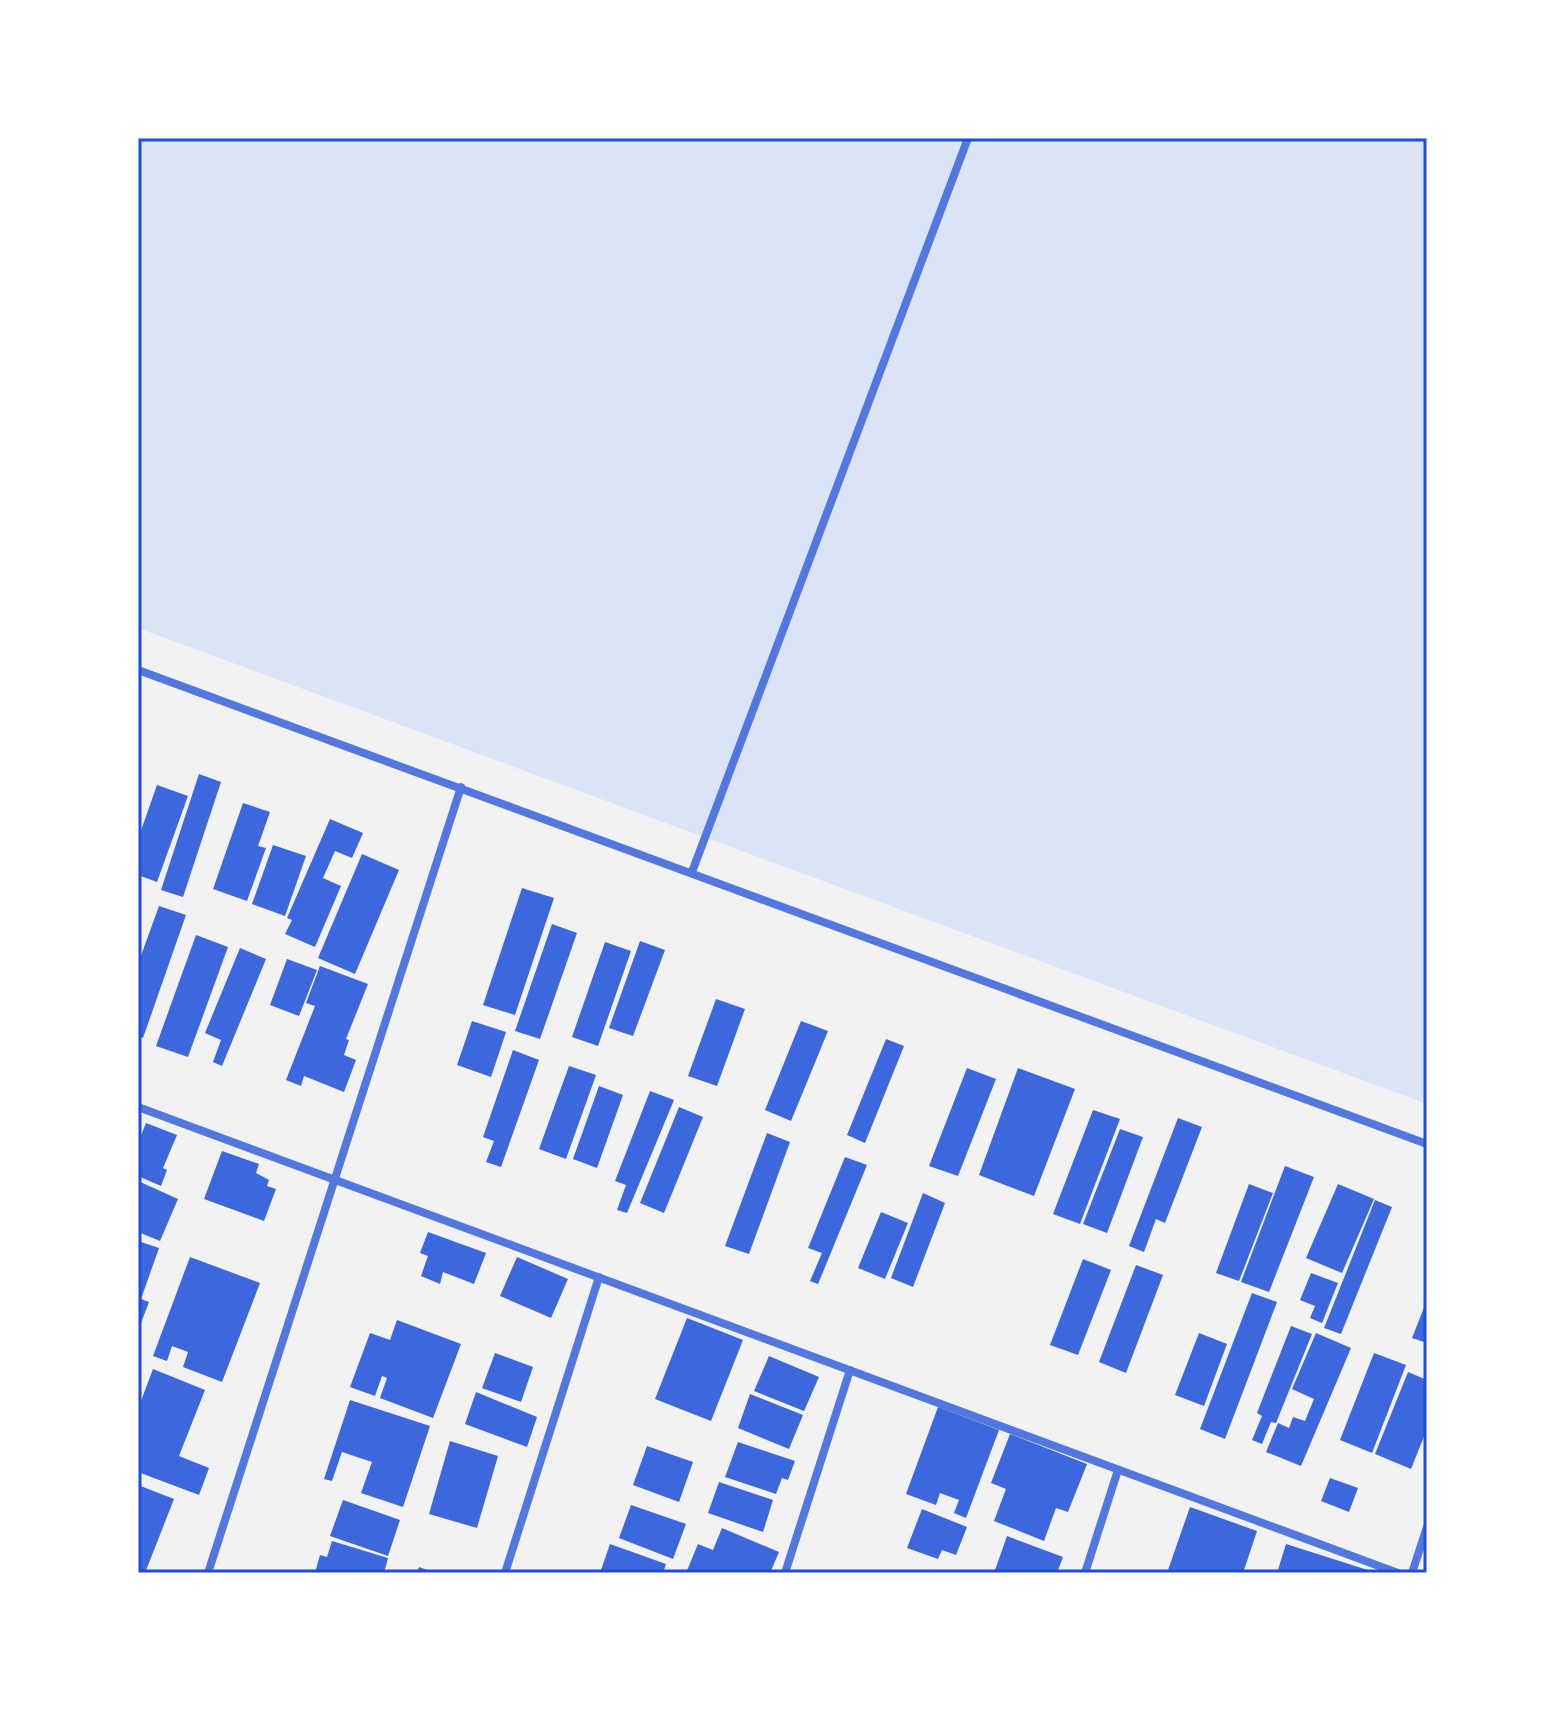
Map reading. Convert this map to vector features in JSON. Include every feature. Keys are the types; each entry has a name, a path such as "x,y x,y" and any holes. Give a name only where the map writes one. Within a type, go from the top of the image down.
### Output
{"street":[{"path":"692,872 968,138"},
{"path":"138,670 1427,1144"},
{"path":"208,1573 461,787"},
{"path":"138,1107 1398,1573"},
{"path":"505,1573 599,1277"},
{"path":"785,1573 850,1370"},
{"path":"1085,1573 1118,1470"},
{"path":"1412,1573 1427,1527"}],"shaded area":[{"path":"138,138 1427,138 1427,1104 138,628"}],"building":[{"path":"199,774 221,782 183,897 161,890"},
{"path":"157,785 188,796 157,882 138,875 138,839"},
{"path":"243,803 270,812 258,846 266,848 247,901 213,889"},
{"path":"330,819 363,833 352,858 335,851 323,878 341,886 315,947 285,934 292,920 287,918"},
{"path":"273,845 306,856 285,916 252,904"},
{"path":"362,854 399,870 355,974 318,958"},
{"path":"522,888 554,898 515,1015 483,1005"},
{"path":"159,906 186,915 143,1038 138,1036 138,964"},
{"path":"552,924 577,933 540,1039 515,1031"},
{"path":"196,935 228,947 188,1057 156,1046"},
{"path":"640,941 665,950 633,1036 609,1028"},
{"path":"605,942 631,951 598,1046 572,1037"},
{"path":"240,948 266,959 222,1066 213,1062 221,1040 205,1033"},
{"path":"287,959 317,970 299,1016 270,1005"},
{"path":"320,966 368,984 346,1039 349,1040 344,1055 356,1060 344,1092 304,1076 301,1086 286,1080 315,1006 306,1003"},
{"path":"716,999 745,1009 717,1086 688,1076"},
{"path":"472,1021 506,1032 491,1077 457,1065"},
{"path":"801,1021 828,1031 791,1121 765,1110"},
{"path":"886,1039 904,1046 865,1143 847,1135"},
{"path":"513,1050 539,1060 501,1167 486,1162 494,1141 483,1137"},
{"path":"569,1066 596,1075 566,1159 539,1149"},
{"path":"967,1068 996,1079 958,1176 929,1166"},
{"path":"1018,1068 1075,1089 1034,1196 979,1175"},
{"path":"599,1086 623,1095 597,1168 573,1159"},
{"path":"650,1091 674,1100 627,1213 617,1210 626,1185 615,1181"},
{"path":"679,1107 703,1117 664,1213 640,1203"},
{"path":"1093,1110 1120,1119 1080,1224 1053,1214"},
{"path":"1178,1118 1202,1127 1165,1223 1156,1219 1144,1252 1129,1246"},
{"path":"146,1123 177,1135 163,1168 167,1170 161,1186 138,1176 138,1143"},
{"path":"1120,1129 1143,1137 1107,1233 1083,1224"},
{"path":"767,1133 790,1142 749,1254 725,1246"},
{"path":"222,1151 259,1164 256,1173 269,1180 267,1186 276,1189 264,1221 204,1199"},
{"path":"845,1157 867,1165 818,1284 810,1281 822,1253 808,1248"},
{"path":"1285,1166 1314,1177 1269,1292 1241,1282"},
{"path":"138,1181 178,1199 160,1241 138,1232"},
{"path":"1249,1184 1273,1193 1239,1281 1216,1273"},
{"path":"1338,1184 1374,1199 1342,1273 1306,1258"},
{"path":"923,1193 945,1203 913,1287 891,1278"},
{"path":"1375,1200 1392,1207 1341,1334 1324,1328"},
{"path":"881,1212 908,1223 885,1279 858,1268"},
{"path":"428,1232 486,1253 474,1284 443,1272 440,1284 421,1276 428,1256 420,1253"},
{"path":"138,1241 159,1248 141,1299 149,1302 138,1331"},
{"path":"190,1257 260,1283 222,1382 183,1367 188,1352 172,1346 167,1361 153,1356"},
{"path":"517,1257 568,1279 551,1318 500,1296"},
{"path":"1083,1259 1111,1270 1078,1355 1050,1345"},
{"path":"1136,1265 1163,1275 1126,1373 1099,1362"},
{"path":"1311,1273 1338,1283 1322,1323 1310,1318 1315,1306 1300,1300"},
{"path":"1252,1293 1277,1302 1225,1439 1200,1429"},
{"path":"1427,1300 1427,1343 1412,1338"},
{"path":"687,1318 743,1340 711,1421 655,1399"},
{"path":"397,1320 461,1344 433,1418 380,1398 387,1378 382,1376 375,1396 350,1387 370,1333 390,1340"},
{"path":"1291,1326 1312,1334 1276,1423 1271,1422 1262,1444 1252,1440 1262,1416 1257,1413"},
{"path":"1199,1333 1227,1344 1204,1406 1175,1395"},
{"path":"1316,1333 1351,1348 1301,1466 1266,1452 1278,1423 1289,1428 1293,1417 1305,1421 1314,1399 1292,1389"},
{"path":"495,1353 533,1367 521,1402 482,1388"},
{"path":"1374,1353 1406,1365 1372,1453 1340,1440"},
{"path":"769,1356 819,1377 804,1411 754,1391"},
{"path":"153,1369 205,1390 179,1456 209,1468 199,1495 138,1472 138,1409"},
{"path":"1408,1372 1427,1380 1427,1429 1411,1469 1375,1454"},
{"path":"476,1392 537,1417 527,1447 465,1424"},
{"path":"750,1394 803,1415 789,1449 738,1428"},
{"path":"350,1400 430,1426 403,1507 361,1493 372,1462 342,1452 332,1481 324,1479"},
{"path":"938,1407 999,1430 966,1518 954,1513 959,1500 940,1493 936,1505 906,1494"},
{"path":"1010,1434 1087,1464 1068,1512 1056,1508 1044,1541 994,1521 1006,1489 991,1483"},
{"path":"450,1441 498,1456 477,1528 429,1514"},
{"path":"738,1442 795,1461 788,1480 782,1478 776,1494 725,1477"},
{"path":"647,1446 693,1462 679,1502 633,1485"},
{"path":"1330,1478 1358,1488 1349,1512 1321,1501"},
{"path":"719,1482 773,1500 763,1532 708,1513"},
{"path":"138,1485 174,1499 145,1573 138,1573"},
{"path":"343,1500 400,1520 388,1556 330,1536"},
{"path":"631,1505 686,1524 673,1559 619,1538"},
{"path":"1190,1507 1257,1531 1243,1573 1167,1573"},
{"path":"922,1509 967,1527 956,1555 942,1550 938,1559 907,1548"},
{"path":"722,1528 779,1552 770,1573 686,1573 698,1544 713,1550"},
{"path":"1007,1536 1063,1557 1057,1573 994,1573"},
{"path":"332,1541 388,1558 384,1573 315,1573 320,1555 327,1557"},
{"path":"610,1544 666,1564 663,1573 600,1573"},
{"path":"1286,1544 1374,1572 1374,1573 1277,1573"},
{"path":"419,1567 435,1573 417,1573"}]}
